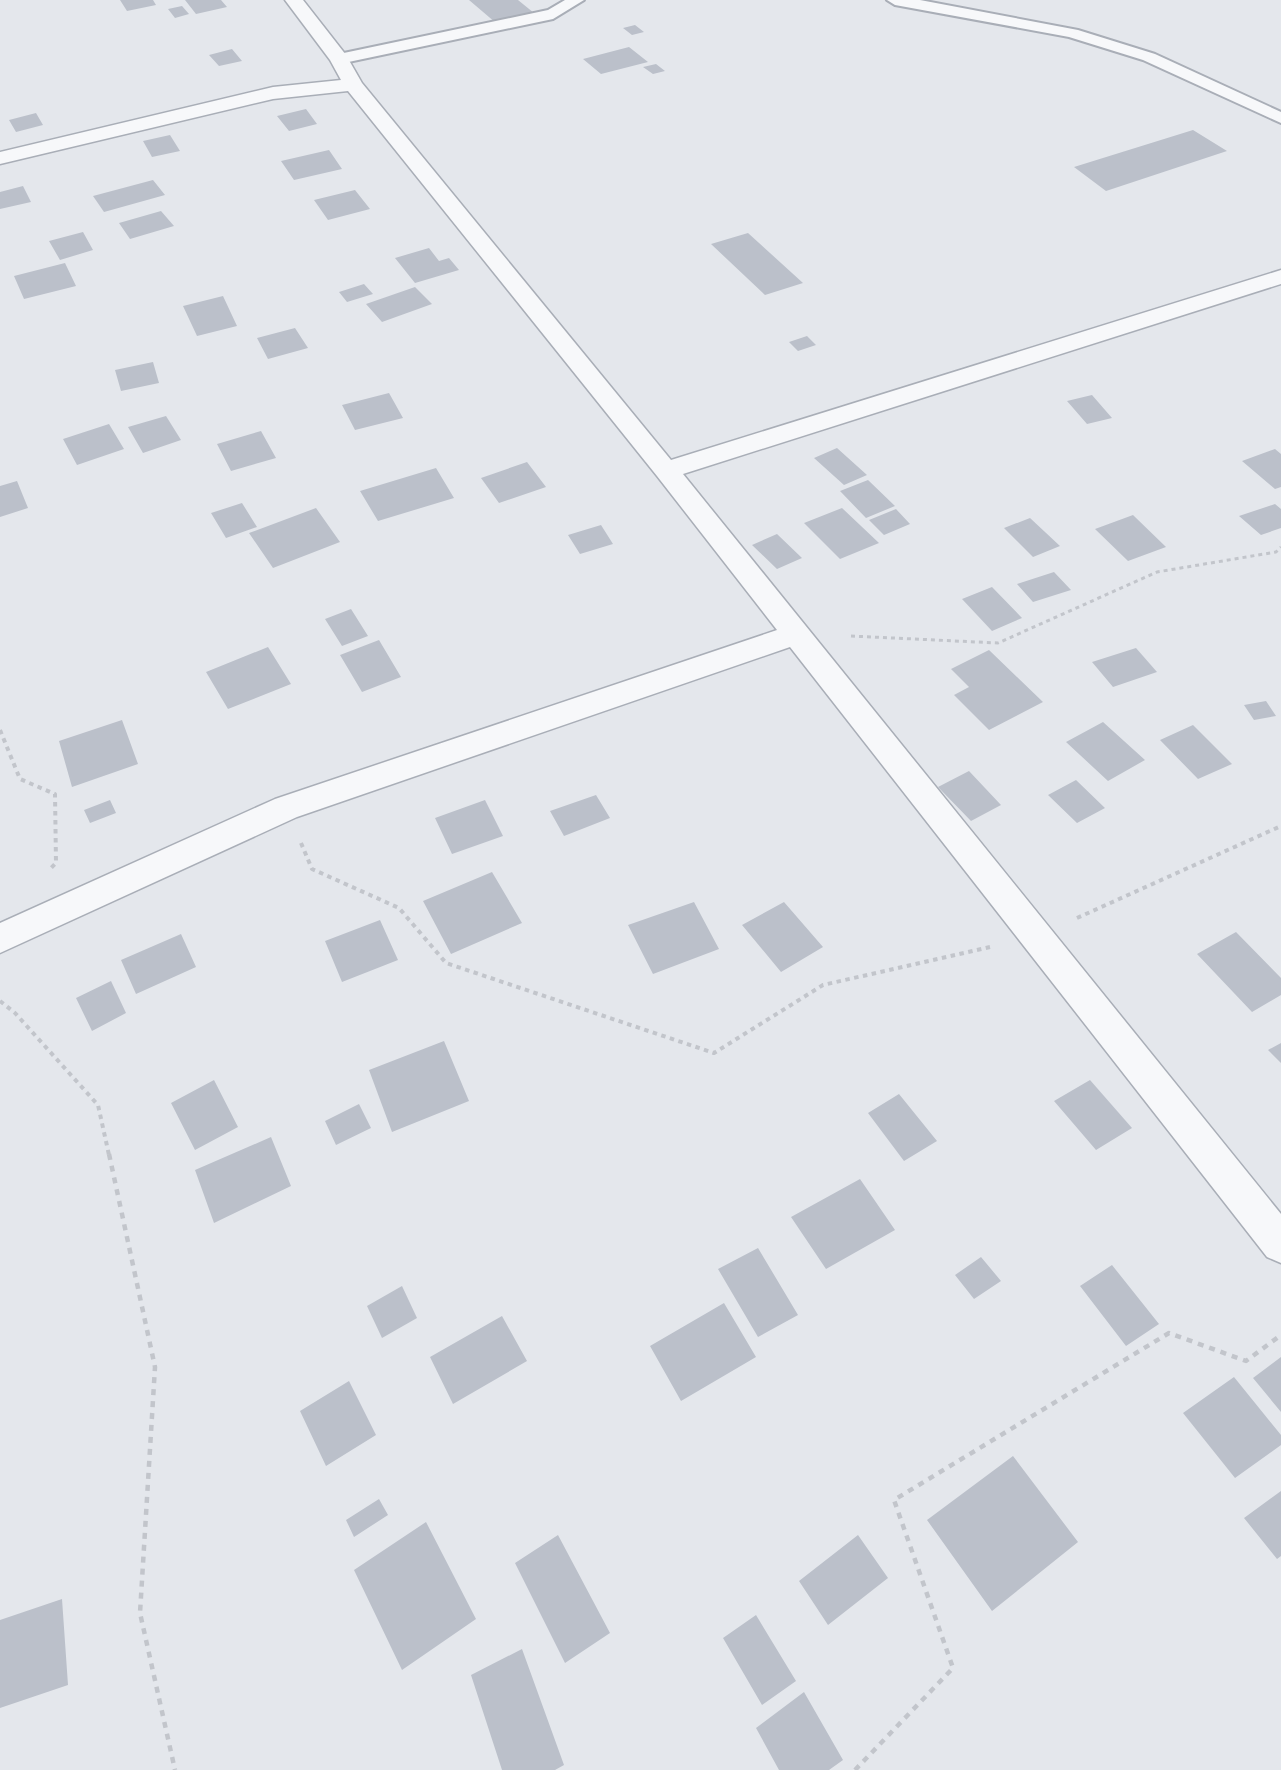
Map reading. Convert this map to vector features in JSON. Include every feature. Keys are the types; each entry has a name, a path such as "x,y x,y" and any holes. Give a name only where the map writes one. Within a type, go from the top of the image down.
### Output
{"street":[{"path":"294,0 339,59 353,85 666,470 1281,1244"},
{"path":"0,158 273,93 353,85"},
{"path":"666,470 1281,277"},
{"path":"0,939 286,808 797,634"}],"lane":[{"path":"339,59 553,14 576,0"},
{"path":"895,0 1072,33 1105,43 1149,57 1281,118"}],"path":[{"path":"797,634 998,643 1156,572 1276,552 1281,547"},
{"path":"0,730 20,779 55,794 56,864 48,871"},
{"path":"286,808 312,869 399,908 446,963 714,1053 823,985 1036,937 1281,826"},
{"path":"0,1002 15,1013 98,1105 155,1367 140,1613 175,1770"},
{"path":"855,1770 953,1668 894,1500 1170,1333 1246,1360 1281,1335"}],"building":[{"path":"120,0 153,0 156,5 127,11"},
{"path":"185,0 221,0 227,7 196,14"},
{"path":"469,0 518,0 534,13 496,23"},
{"path":"182,6 189,14 175,18 168,9"},
{"path":"635,25 644,32 632,35 623,28"},
{"path":"629,47 648,62 601,74 583,59"},
{"path":"232,49 242,61 219,66 209,55"},
{"path":"656,64 665,71 653,74 643,67"},
{"path":"306,109 317,124 289,131 277,116"},
{"path":"36,113 43,125 16,132 9,120"},
{"path":"1193,130 1227,151 1106,191 1074,167"},
{"path":"170,135 180,151 152,157 143,141"},
{"path":"329,150 342,169 294,180 281,161"},
{"path":"153,180 165,195 104,212 93,196"},
{"path":"23,186 31,202 0,209 0,192"},
{"path":"355,190 370,209 328,220 314,200"},
{"path":"161,211 174,226 130,239 119,223"},
{"path":"83,232 93,250 60,260 49,241"},
{"path":"748,233 803,283 765,295 711,244"},
{"path":"429,248 439,261 449,258 459,270 415,283 395,258"},
{"path":"65,263 76,286 24,299 14,276"},
{"path":"364,284 373,294 347,302 339,292"},
{"path":"415,287 432,304 382,322 366,304"},
{"path":"223,296 237,326 197,336 183,306"},
{"path":"295,328 308,348 268,359 257,338"},
{"path":"807,336 816,345 798,351 789,342"},
{"path":"153,362 159,383 121,391 115,370"},
{"path":"389,393 403,418 355,430 342,405"},
{"path":"1092,395 1112,418 1087,424 1067,401"},
{"path":"166,416 181,440 143,453 128,427"},
{"path":"109,424 124,449 77,465 63,439"},
{"path":"261,431 276,458 231,471 217,444"},
{"path":"837,448 867,475 844,485 814,458"},
{"path":"1275,449 1281,454 1281,487 1275,489 1242,461"},
{"path":"527,462 546,487 499,503 481,478"},
{"path":"436,468 454,498 378,521 360,491"},
{"path":"868,480 895,506 866,518 840,491"},
{"path":"17,481 28,508 0,517 0,486"},
{"path":"242,503 257,527 226,538 211,513"},
{"path":"1275,504 1281,509 1281,528 1261,535 1239,516"},
{"path":"316,508 340,542 273,568 249,533"},
{"path":"842,508 879,543 840,559 804,523"},
{"path":"896,509 910,524 884,535 869,520"},
{"path":"1133,515 1166,547 1128,561 1095,529"},
{"path":"1030,518 1060,546 1033,557 1004,528"},
{"path":"601,525 613,544 580,554 568,535"},
{"path":"777,534 802,558 777,569 752,545"},
{"path":"1054,572 1071,590 1033,602 1017,584"},
{"path":"992,587 1022,618 992,631 962,599"},
{"path":"351,609 368,636 342,646 325,619"},
{"path":"379,640 401,677 362,692 340,655"},
{"path":"268,647 291,684 228,709 206,672"},
{"path":"1136,648 1157,672 1113,687 1092,662"},
{"path":"989,650 1043,702 989,730 954,695 969,687 951,669"},
{"path":"1266,701 1276,716 1254,720 1244,705"},
{"path":"122,720 138,764 72,787 59,741"},
{"path":"1103,722 1145,760 1108,781 1066,742"},
{"path":"1193,725 1232,764 1198,779 1160,740"},
{"path":"969,771 1001,805 971,821 938,787"},
{"path":"1076,780 1105,808 1077,823 1048,795"},
{"path":"596,795 610,818 564,836 550,811"},
{"path":"110,800 116,813 90,823 84,810"},
{"path":"485,800 503,836 452,854 435,818"},
{"path":"492,872 522,923 451,954 423,901"},
{"path":"694,902 719,949 653,974 628,925"},
{"path":"784,902 823,947 781,972 742,925"},
{"path":"380,920 398,960 342,982 325,941"},
{"path":"1236,932 1281,978 1281,995 1252,1012 1197,954"},
{"path":"181,934 196,967 136,994 121,960"},
{"path":"111,981 126,1013 92,1031 76,998"},
{"path":"444,1041 469,1101 392,1132 369,1070"},
{"path":"1281,1043 1281,1063 1268,1050"},
{"path":"214,1080 238,1127 195,1150 171,1103"},
{"path":"1090,1080 1132,1128 1096,1150 1054,1101"},
{"path":"899,1094 937,1141 904,1161 868,1113"},
{"path":"359,1104 371,1128 336,1145 325,1121"},
{"path":"271,1137 291,1186 214,1223 195,1170"},
{"path":"860,1179 895,1230 826,1269 791,1217"},
{"path":"758,1248 798,1315 758,1337 718,1269"},
{"path":"981,1257 1001,1281 974,1299 955,1275"},
{"path":"1112,1265 1159,1324 1126,1346 1080,1286"},
{"path":"402,1286 417,1318 382,1338 367,1306"},
{"path":"724,1303 756,1357 681,1401 650,1346"},
{"path":"502,1316 527,1361 453,1404 430,1357"},
{"path":"1281,1357 1281,1412 1253,1378"},
{"path":"1234,1377 1281,1435 1281,1445 1235,1478 1183,1413"},
{"path":"349,1381 376,1435 326,1466 300,1411"},
{"path":"1013,1456 1078,1542 992,1611 927,1520"},
{"path":"1281,1491 1281,1556 1277,1559 1244,1518"},
{"path":"379,1499 388,1515 354,1537 346,1520"},
{"path":"426,1522 476,1619 402,1670 354,1570"},
{"path":"558,1535 610,1633 565,1663 515,1563"},
{"path":"858,1535 888,1578 828,1625 799,1581"},
{"path":"62,1599 68,1685 0,1708 0,1620"},
{"path":"756,1615 796,1681 762,1705 723,1638"},
{"path":"522,1649 564,1765 555,1770 502,1770 471,1675"},
{"path":"804,1692 843,1760 829,1770 779,1770 756,1728"}]}
